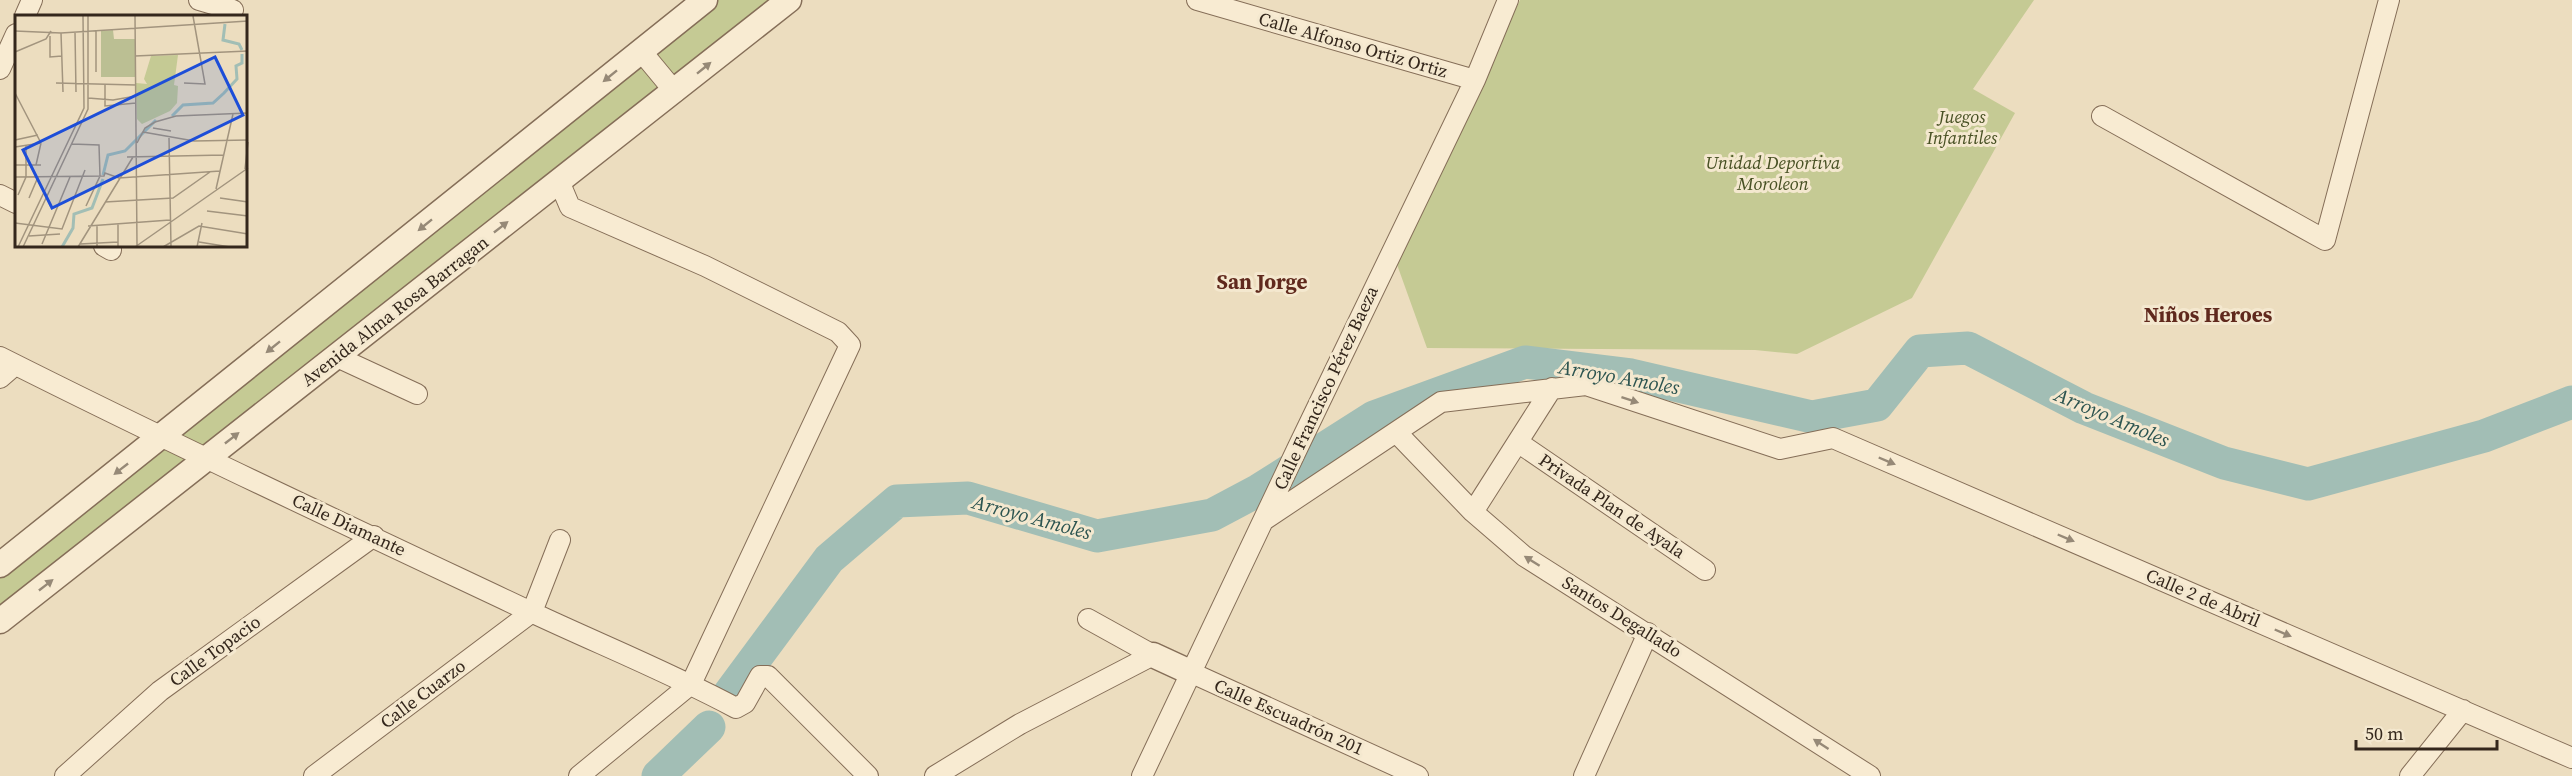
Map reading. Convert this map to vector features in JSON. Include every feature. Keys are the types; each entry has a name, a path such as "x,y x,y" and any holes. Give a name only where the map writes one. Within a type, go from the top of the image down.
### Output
{"street":[{"path":"25,15 32,0"},
{"path":"200,0 232,9"},
{"path":"0,565 705,0"},
{"name":"Avenida Alma Rosa Barragan","path":"0,621 789,0"},
{"name":"Calle Alfonso Ortiz Ortiz","path":"1197,0 1475,80"},
{"name":"Calle Francisco Pérez Baeza","path":"1142,776 1475,80 1506,0"},
{"path":"2102,116 2325,240 2389,0"},
{"path":"0,69 15,36"},
{"path":"641,51 675,92"},
{"path":"560,181 570,207 705,266 838,332 850,345 696,687 579,776"},
{"path":"0,195 15,202"},
{"path":"337,357 417,394"},
{"path":"0,378 7,361"},
{"name":"Calle Diamante","path":"7,361 161,437 696,687 736,708 744,703 760,676 768,676 868,776"},
{"name":"Calle 2 de Abril","path":"1552,388 1586,386 1780,449 1833,438 2572,758"},
{"path":"1265,518 1442,402 1552,388"},
{"path":"1473,512 1552,388"},
{"name":"Santos Degallado","path":"1396,432 1473,512 1524,556 1870,776"},
{"name":"Privada Plan de Ayala","path":"1519,443 1705,570"},
{"name":"Calle Topacio","path":"65,776 160,691 374,536"},
{"path":"532,612 560,540"},
{"name":"Calle Cuarzo","path":"314,776 532,612"},
{"path":"1088,619 1153,655 1192,673"},
{"path":"1584,776 1648,633"},
{"path":"935,776 1020,724 1153,655"},
{"name":"Calle Escuadrón 201","path":"1192,673 1418,776"},
{"path":"2410,776 2463,710"}],"green space":[{"path":"705,0 784,0 0,631 0,567"},
{"name":"Unidad Deportiva Moroleon","path":"1520,0 2034,0 1973,89 2015,113 1912,298 1797,354 1755,350 1427,348 1395,259"}],"waterway":[{"name":"Arroyo Amoles","path":"729,694 829,559 897,501 968,498 1097,536 1212,515 1259,490 1374,417 1525,362 1631,375 1812,417 1877,405 1920,351 1968,348 2084,408 2224,463 2308,484 2484,436 2572,402"},
{"path":"658,776 709,727"}],"district":[{"name":"San Jorge","path":"1262,282"},
{"name":"Niños Heroes","path":"2208,315"}],"park label":[{"name":"Juegos Infantiles","path":"1962,127"}]}
